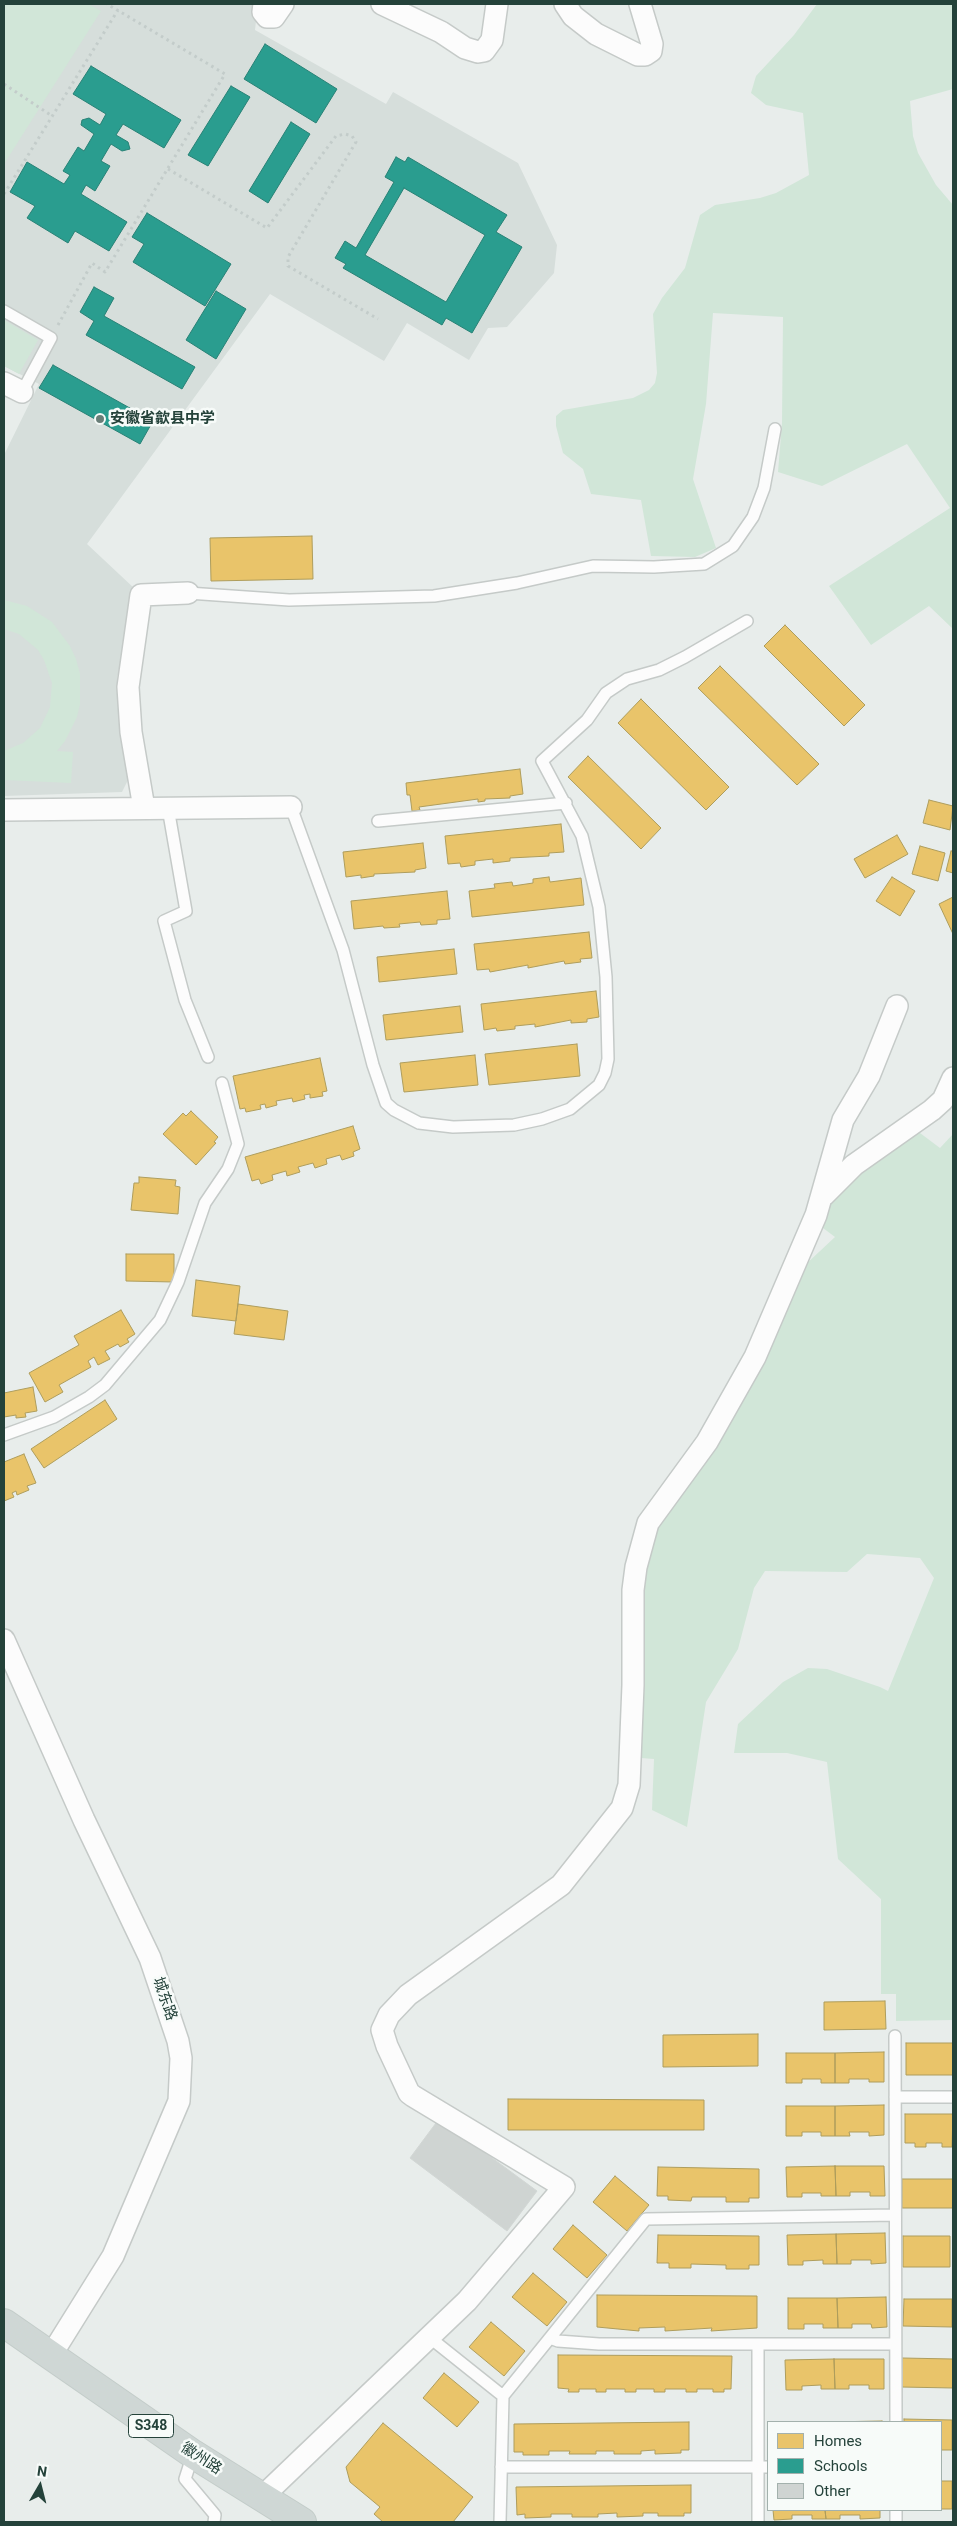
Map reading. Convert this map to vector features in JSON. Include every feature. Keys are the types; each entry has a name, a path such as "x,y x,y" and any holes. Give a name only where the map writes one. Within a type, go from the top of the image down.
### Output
{"main road":[{"name":"徽州路","path":"4,2323 50,2357 193,2454 302,2522"}],"street":[{"path":"264,4 263,12 267,17 274,17 283,4"},
{"path":"382,4 441,32 465,48 478,52 484,51 492,40 497,4"},
{"path":"565,4 573,16 596,34 638,55 645,55 650,50 652,44 640,4"},
{"path":"144,808 130,724 128,687 141,595 188,593"},
{"path":"4,810 291,807"},
{"path":"262,2497 467,2301 564,2187 413,2096 409,2092 387,2046 382,2030 389,2015 408,1995 561,1885 622,1808 629,1785 633,1685 633,1590 636,1568 648,1523 688,1470 732,1400 755,1357 821,1199 843,1120 870,1076 897,1006"},
{"path":"821,1199 854,1165 932,1110 943,1100 953,1078"},
{"name":"城东路","path":"4,1640 84,1820 150,1958 178,2041 181,2067 180,2101 113,2256 50,2357"}],"lane":[{"path":"4,311 50,338 13,387"},
{"path":"188,593 289,600 434,596 516,583 593,566 654,567 704,564 733,546 753,517 764,488 775,429"},
{"path":"291,807 343,950 386,1103 394,1110 419,1123 432,1126 476,1128 523,1123 542,1119 570,1109 600,1085 608,1059 608,1018 599,907 582,836 542,761 587,720 606,693 627,680 659,670 685,657 747,621"},
{"path":"378,821 566,803"},
{"path":"168,808 186,912 164,921 185,1000 208,1057"},
{"path":"4,1435 54,1417 89,1397 105,1384 160,1320 176,1289 205,1203 228,1169 238,1144 222,1084"},
{"path":"895,2036 896,2421"},
{"path":"895,2097 953,2097"},
{"path":"500,2522 503,2396 646,2219 895,2215"},
{"path":"430,2337 503,2396"},
{"path":"550,2338 558,2341 599,2344 895,2344"},
{"path":"758,2344 763,2467 758,2522"},
{"path":"193,2454 185,2479 215,2515 214,2522"},
{"path":"501,2467 763,2467"}],"path":[{"path":"49,341 92,263 105,272 225,74 107,4"},
{"path":"4,194 118,10"},
{"path":"4,84 52,116"},
{"path":"168,169 266,228 336,136 345,134 352,136 356,142 288,257 288,266 378,319"}],"shaded area":[{"name":"安徽省歙县中学","path":"4,4 258,4 255,30 386,104 393,92 518,163 557,245 554,273 507,327 488,328 469,360 407,323 384,361 270,294 87,544 135,589 117,679 131,774 122,792 4,796 4,455 39,384 4,366"}],"green space":[{"path":"4,4 88,4 101,11 4,164"},
{"path":"817,4 953,4 953,89 910,101 913,136 918,153 936,185 953,205 953,629 929,606 871,645 829,586 950,508 907,444 822,486 778,472 782,423 783,317 713,313 706,404 693,479 716,548 695,557 651,556 641,500 591,494 583,469 563,453 556,426 556,416 563,410 633,398 649,390 655,383 657,373 653,314 662,298 685,268 700,215 715,205 760,198 776,193 809,175 803,113 766,105 751,93 756,76 794,35"},
{"path":"4,320 38,340 19,374 4,366"},
{"path":"4,600 27,606 52,622 70,646 76,659 80,674 80,704 77,717 65,741 57,751 73,752 71,783 4,780 4,751 23,743 40,728 50,707 52,683 44,660 38,650 19,634 4,629"},
{"path":"916,1130 940,1148 953,1134 953,2020 896,2021 896,1994 881,1994 881,1899 838,1859 827,1762 787,1753 734,1753 738,1724 783,1682 808,1668 827,1669 888,1691 934,1578 920,1558 867,1554 847,1572 765,1571 754,1588 738,1649 706,1702 687,1827 652,1810 654,1759 641,1758 639,1597 659,1515 804,1266 835,1237 819,1225 828,1196"}],"building: Homes":[{"path":"312,536 313,579 211,581 210,538"},
{"path":"785,625 865,705 844,726 764,646"},
{"path":"720,666 819,764 797,785 698,688"},
{"path":"641,699 729,787 706,810 618,723"},
{"path":"588,756 661,828 641,849 568,777"},
{"path":"520,769 523,794 510,796 510,798 485,799 485,801 478,802 478,799 419,807 420,810 412,811 410,795 407,795 406,783"},
{"path":"929,800 953,806 950,830 923,823"},
{"path":"561,824 564,852 549,853 549,856 510,858 510,861 493,863 493,859 475,861 475,865 461,867 460,863 448,864 445,836"},
{"path":"897,835 908,854 865,878 854,859"},
{"path":"423,843 426,868 415,870 415,872 374,874 374,876 361,878 361,875 346,877 343,852"},
{"path":"920,846 945,853 938,881 912,874"},
{"path":"951,851 953,851 953,873 946,871"},
{"path":"549,877 550,882 581,878 584,905 472,917 469,891 495,888 494,884 512,882 513,886 533,883 533,879"},
{"path":"892,877 915,891 900,916 876,901"},
{"path":"447,891 450,919 437,920 437,924 421,925 420,922 399,924 400,927 384,928 383,926 354,929 351,901"},
{"path":"953,897 953,934 939,904"},
{"path":"589,932 592,958 580,959 581,962 565,964 564,961 528,968 528,965 490,972 489,969 477,970 474,944"},
{"path":"454,949 457,974 379,982 377,957"},
{"path":"596,991 599,1017 587,1019 587,1022 571,1023 571,1020 535,1027 535,1024 515,1026 515,1029 497,1031 496,1028 484,1030 481,1004"},
{"path":"460,1006 463,1032 386,1040 383,1015"},
{"path":"577,1044 580,1076 489,1085 485,1054"},
{"path":"475,1055 478,1085 404,1092 400,1063"},
{"path":"320,1058 327,1091 322,1092 323,1096 310,1098 310,1094 304,1095 305,1099 293,1102 292,1098 276,1101 277,1105 266,1108 265,1104 260,1105 261,1109 246,1112 245,1108 240,1109 233,1076"},
{"path":"191,1111 218,1137 214,1142 216,1143 196,1165 163,1134 183,1113 186,1116"},
{"path":"353,1126 360,1149 353,1152 354,1156 342,1160 340,1155 326,1159 327,1164 315,1168 313,1163 298,1167 300,1172 287,1176 286,1171 272,1175 273,1180 261,1184 259,1179 252,1181 245,1157"},
{"path":"139,1177 176,1180 175,1186 180,1187 178,1214 131,1210 134,1183 139,1183"},
{"path":"126,1254 174,1254 174,1282 126,1281"},
{"path":"196,1280 240,1286 236,1321 192,1316"},
{"path":"238,1304 288,1311 284,1340 234,1334"},
{"path":"121,1310 135,1334 127,1339 129,1342 120,1347 118,1344 105,1351 110,1359 98,1365 94,1357 88,1361 91,1367 59,1385 63,1392 45,1402 29,1373 79,1345 74,1336"},
{"path":"33,1387 37,1411 25,1413 26,1417 16,1418 16,1415 4,1417 4,1393"},
{"path":"105,1400 117,1419 44,1468 31,1449"},
{"path":"24,1454 36,1483 27,1486 29,1490 17,1495 16,1491 12,1493 14,1497 4,1501 4,1462"},
{"path":"885,2001 886,2029 824,2030 824,2002"},
{"path":"758,2034 758,2066 663,2067 663,2035"},
{"path":"906,2043 953,2043 953,2075 906,2075"},
{"path":"884,2052 884,2082 869,2082 869,2079 849,2079 849,2083 835,2083 835,2053"},
{"path":"786,2053 835,2053 835,2083 821,2083 821,2079 802,2079 802,2083 786,2083"},
{"path":"508,2099 704,2100 704,2130 508,2130"},
{"path":"884,2105 884,2135 869,2136 869,2132 849,2132 850,2136 835,2136 835,2106"},
{"path":"786,2106 835,2106 835,2136 821,2136 821,2132 802,2132 802,2136 786,2136"},
{"path":"905,2114 953,2114 952,2147 942,2147 942,2143 926,2143 926,2147 915,2147 915,2143 905,2143"},
{"path":"835,2166 836,2196 821,2196 821,2193 802,2193 802,2197 787,2197 786,2167"},
{"path":"835,2166 884,2166 885,2196 870,2196 870,2192 850,2192 850,2196 836,2196"},
{"path":"658,2167 759,2169 759,2198 749,2198 749,2202 726,2202 726,2197 692,2197 691,2201 668,2200 668,2196 657,2196"},
{"path":"615,2176 649,2205 627,2231 593,2202"},
{"path":"902,2179 953,2179 953,2208 902,2208"},
{"path":"573,2225 607,2255 587,2278 553,2249"},
{"path":"885,2233 886,2263 871,2264 871,2260 851,2260 851,2264 837,2264 836,2234"},
{"path":"836,2234 837,2264 823,2264 823,2260 803,2261 803,2265 788,2265 787,2235"},
{"path":"658,2235 759,2236 759,2265 749,2265 749,2269 726,2269 726,2265 691,2264 691,2268 669,2268 669,2263 657,2263"},
{"path":"903,2236 950,2236 950,2267 903,2267"},
{"path":"533,2273 567,2302 547,2326 512,2297"},
{"path":"597,2295 757,2296 757,2328 665,2331 665,2327 639,2328 639,2331 597,2327"},
{"path":"886,2297 887,2327 872,2328 871,2324 852,2324 852,2328 838,2328 837,2298"},
{"path":"788,2298 837,2298 838,2328 823,2328 823,2324 804,2324 804,2329 788,2329"},
{"path":"904,2299 952,2299 952,2327 903,2326"},
{"path":"491,2322 525,2351 504,2376 469,2347"},
{"path":"558,2355 732,2356 731,2389 724,2389 724,2392 713,2392 713,2389 697,2389 697,2392 686,2392 686,2389 665,2389 665,2392 654,2392 654,2389 636,2389 636,2392 625,2392 625,2389 606,2389 606,2392 596,2392 596,2389 579,2389 579,2392 568,2392 569,2389 558,2388"},
{"path":"902,2358 953,2359 953,2388 901,2387"},
{"path":"834,2359 835,2389 821,2389 821,2385 802,2386 802,2390 786,2390 785,2360"},
{"path":"834,2359 884,2359 884,2389 869,2389 869,2385 849,2385 849,2389 835,2389"},
{"path":"444,2373 479,2402 457,2427 423,2398"},
{"path":"904,2419 952,2420 952,2450 942,2450 942,2421 904,2421"},
{"path":"689,2422 689,2450 681,2450 681,2453 655,2454 655,2450 641,2451 641,2454 614,2454 614,2451 596,2451 596,2454 569,2454 570,2451 549,2451 549,2455 523,2455 523,2452 514,2452 514,2424"},
{"path":"383,2423 473,2497 453,2522 383,2522 374,2514 380,2507 350,2482 346,2467"},
{"path":"942,2481 952,2481 952,2509 942,2509"},
{"path":"691,2485 691,2513 684,2513 684,2516 658,2516 658,2513 643,2513 643,2516 617,2517 617,2513 598,2514 598,2517 572,2517 572,2514 551,2514 551,2517 525,2518 525,2514 517,2515 516,2487"},
{"path":"773,2511 825,2511 826,2519 812,2519 812,2515 792,2515 792,2519 774,2520"},
{"path":"825,2511 880,2511 880,2518 860,2519 860,2515 840,2515 840,2519 826,2519"}],"building: Schools":[{"path":"265,44 337,89 316,123 244,79"},
{"path":"91,66 181,120 164,148 123,124 116,135 128,142 130,149 122,151 111,144 101,161 110,166 95,191 86,185 81,194 127,222 109,251 75,231 68,243 27,218 35,206 10,192 27,162 64,184 70,175 63,171 78,147 84,151 94,134 81,125 82,120 89,118 100,125 106,114 73,94"},
{"path":"231,86 250,97 208,166 188,155"},
{"path":"291,122 310,134 268,203 249,191"},
{"path":"396,157 405,162 408,157 507,215 496,232 522,247 472,333 446,318 442,325 343,268 346,264 335,258 345,241 356,248 394,182 385,177","holes":["404,188 485,235 446,302 365,255"]},
{"path":"147,213 231,264 205,306 133,262 144,244 132,237"},
{"path":"94,287 114,298 104,316 195,367 182,389 86,335 94,321 80,312"},
{"path":"216,291 246,309 216,359 186,340"},
{"path":"53,365 153,421 140,444 39,388"}],"building: Other":[{"path":"439,2119 537,2191 507,2231 410,2158"}],"place":[{"name":"安徽省歙县中学","path":"100,419"}]}
